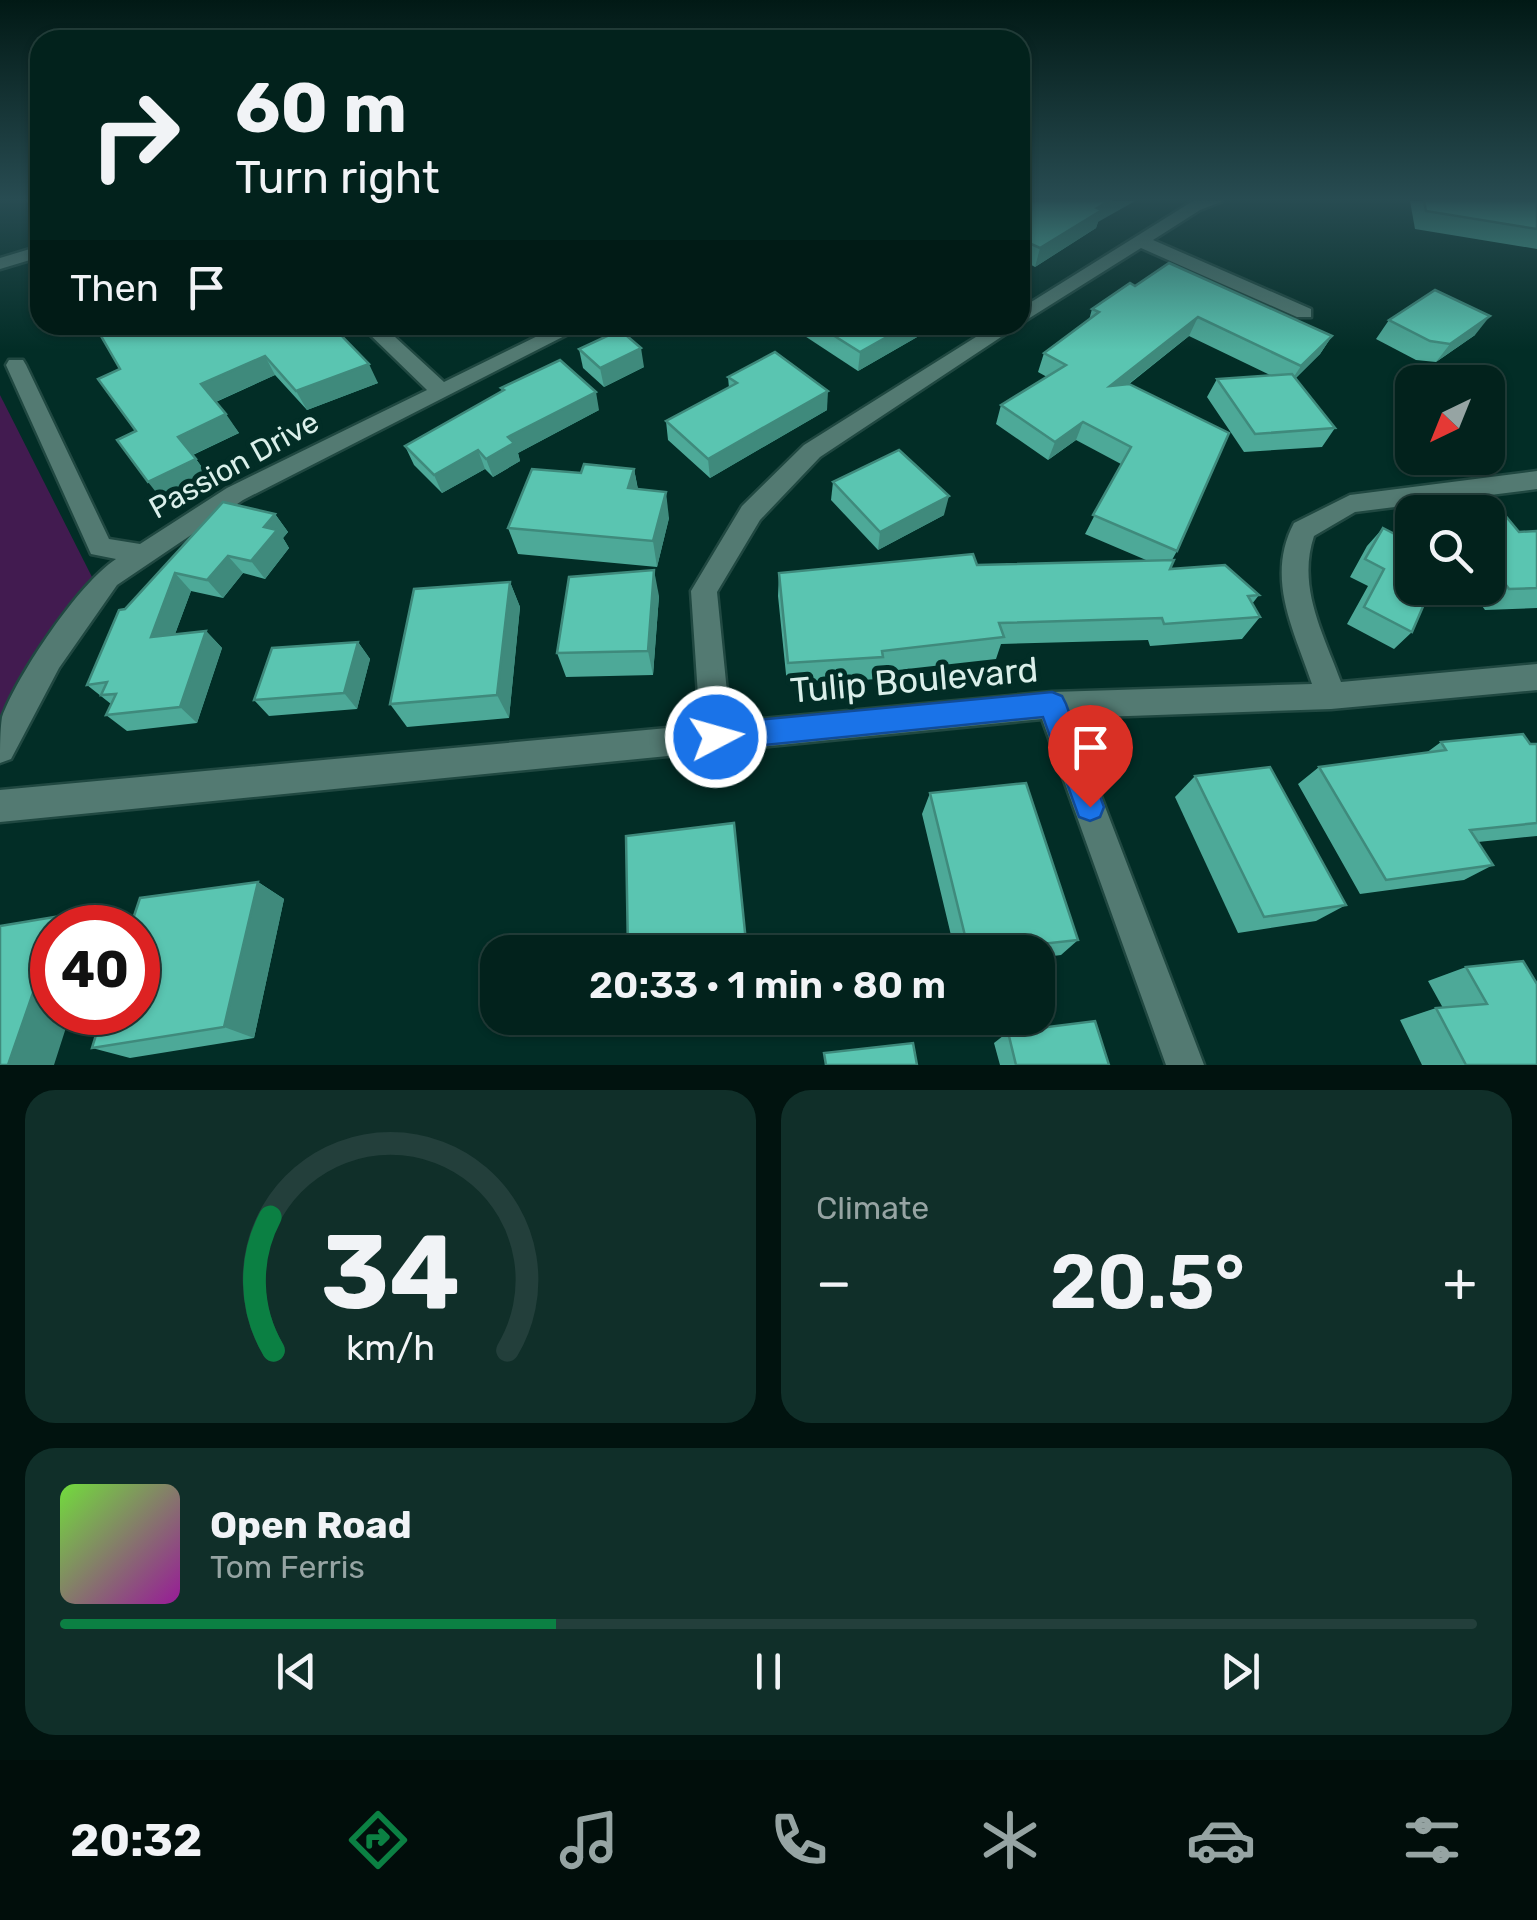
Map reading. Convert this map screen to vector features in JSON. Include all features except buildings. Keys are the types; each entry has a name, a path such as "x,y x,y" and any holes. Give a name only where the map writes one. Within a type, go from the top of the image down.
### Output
{"street":[{"path":"1030,312 1125,251"},
{"path":"1162,251 1304,313"},
{"path":"0,264 30,254"},
{"path":"381,335 442,392"},
{"name":"Passion Drive","path":"0,749 49,659 108,578 235,494 556,335"},
{"path":"716,737 704,591 751,513 812,452 993,335"},
{"path":"16,365 100,547 143,554"},
{"path":"1331,696 1292,586 1293,559 1304,530 1350,504 1537,480"},
{"name":"Tulip Boulevard","path":"0,806 1052,704 1331,696 1537,677"},
{"path":"1052,704 1185,1065"}],"shaded area":[{"path":"0,395 92,577 0,716"}],"route":[{"path":"716,737 1052,704 1090,807"}]}
